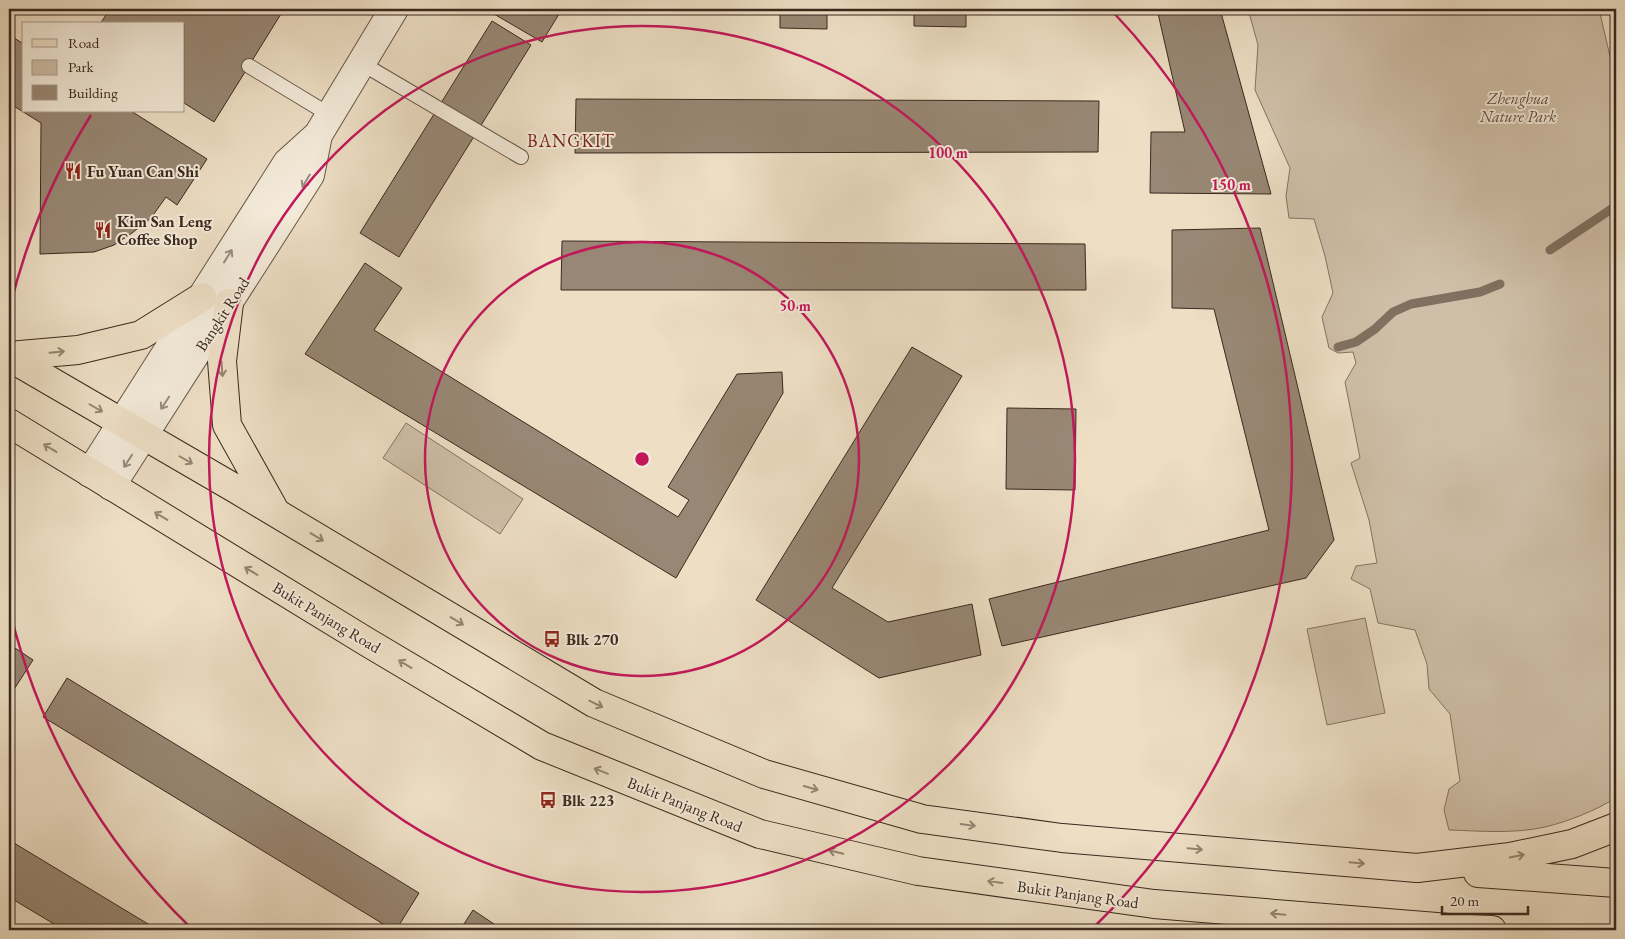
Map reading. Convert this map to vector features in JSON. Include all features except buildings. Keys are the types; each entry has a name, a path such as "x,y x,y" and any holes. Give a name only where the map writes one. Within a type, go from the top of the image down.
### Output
{"main road":[{"path":"9,357 78,350 141,334 202,297"},
{"path":"229,303 222,361 227,425 276,512"},
{"path":"9,357 276,512 594,704 764,774 922,819 1062,838 1616,884"},
{"name":"Bukit Panjang Road","path":"9,423 542,746 760,834 918,871 1154,904 1454,929 1492,930"},
{"path":"1416,868 1519,856 1572,844 1616,827"}],"street":[{"name":"Bangkit Road","path":"101,480 133,429 202,297 287,164 324,125 394,9"},
{"name":"Bangkit Road","path":"133,429 229,303 310,175 324,125"}],"lane":[{"path":"361,63 521,157"},
{"path":"248,66 324,125"}],"green space":[{"name":"Zhenghua Nature Park","path":"1248,9 1599,9 1616,82 1616,798 1582,815 1545,827 1521,831 1449,830 1444,810 1449,789 1460,781 1450,714 1429,689 1427,664 1415,630 1378,623 1370,589 1351,579 1356,566 1377,563 1369,520 1351,463 1360,458 1345,382 1356,363 1353,352 1338,353 1329,348 1322,317 1333,293 1314,219 1289,218 1286,196 1290,168 1255,90 1258,45"},
{"path":"406,423 523,499 500,534 383,458"},
{"path":"1365,618 1385,713 1327,725 1307,629"}],"waterway":[{"path":"1550,250 1616,206"},
{"path":"1338,347 1356,342 1375,329 1393,312 1411,304 1480,292 1500,284"}],"place":[{"name":"Fu Yuan Can Shi","path":"73,171"},
{"name":"Kim San Leng Coffee Shop","path":"103,230"},
{"name":"Blk 270","path":"552,639"},
{"name":"Blk 223","path":"548,800"}],"district":[{"name":"BANGKIT","path":"571,141"}]}
